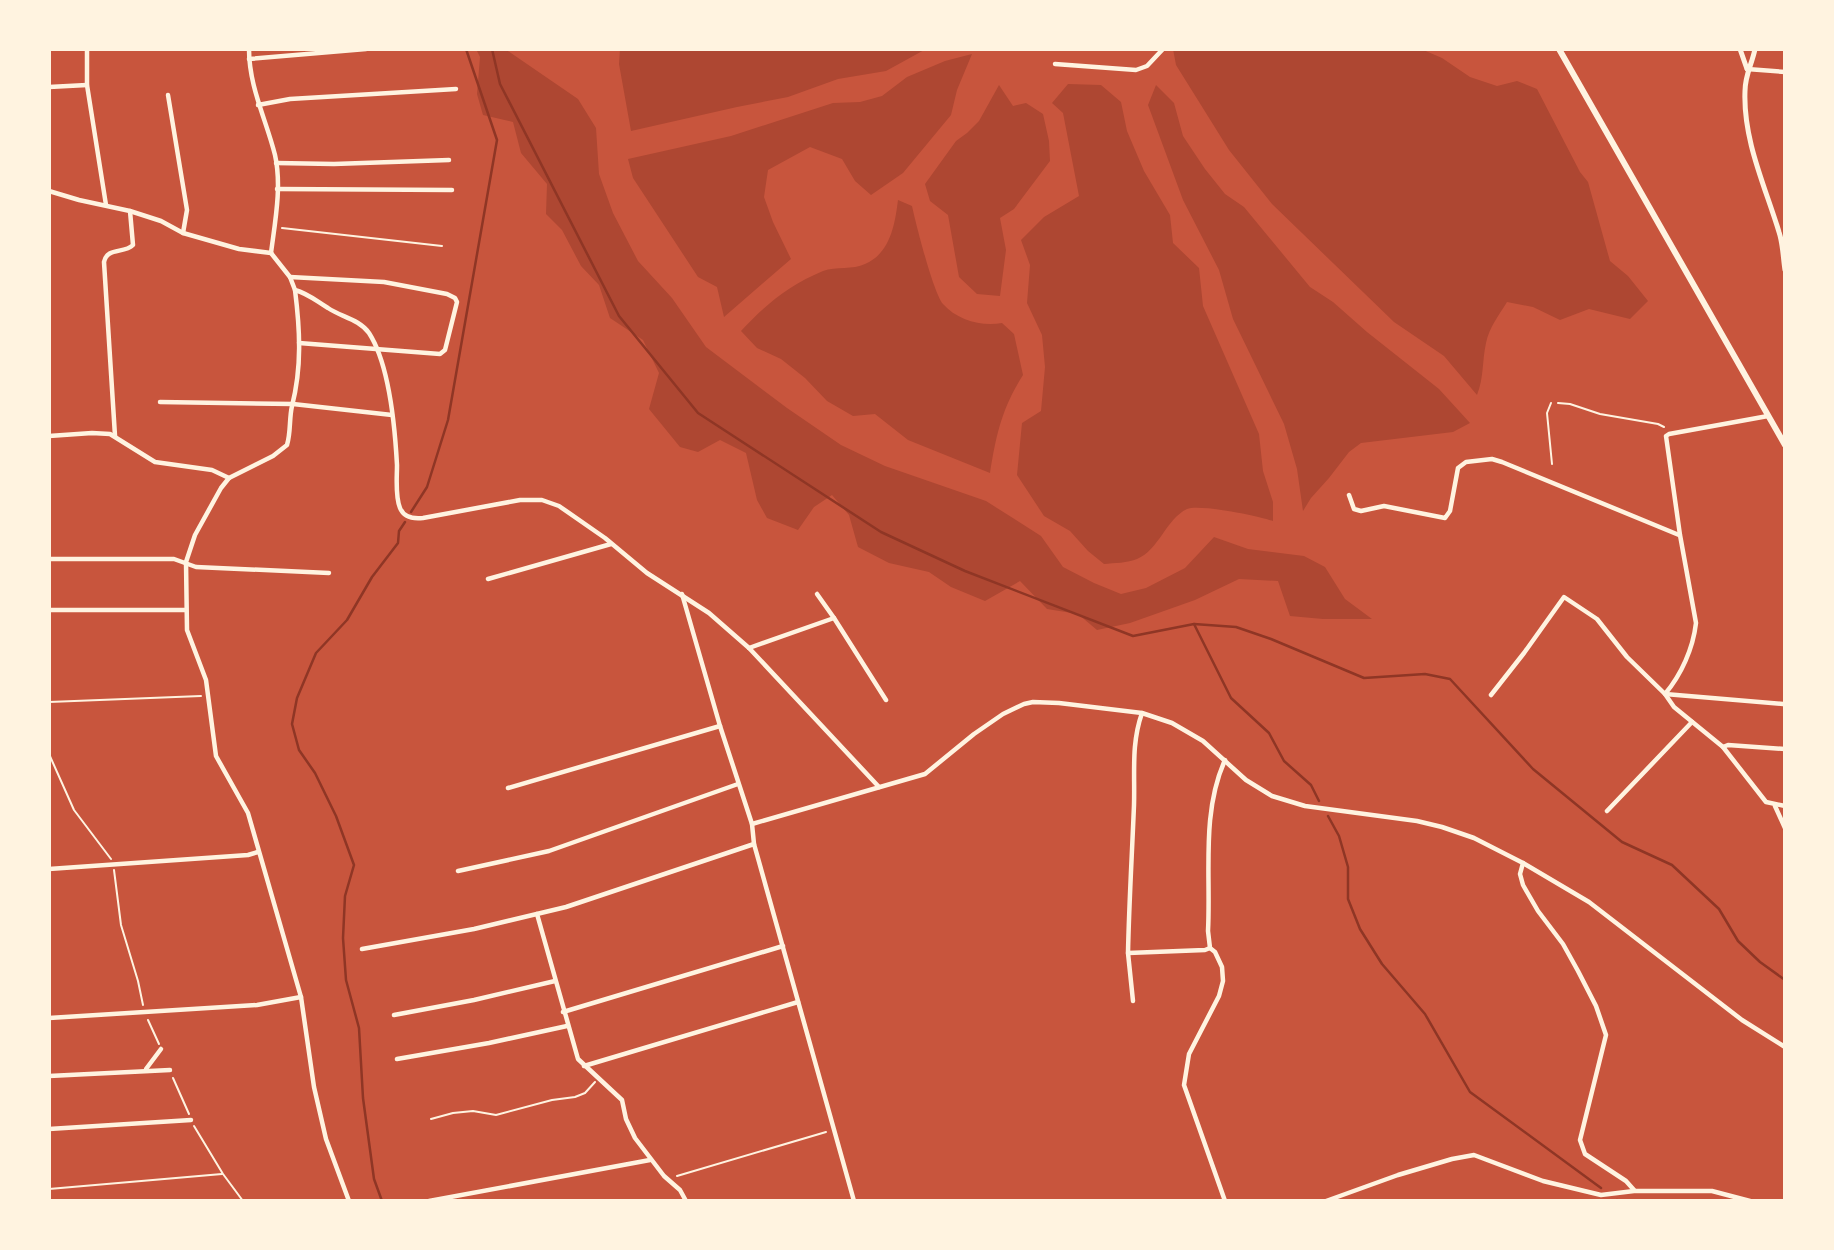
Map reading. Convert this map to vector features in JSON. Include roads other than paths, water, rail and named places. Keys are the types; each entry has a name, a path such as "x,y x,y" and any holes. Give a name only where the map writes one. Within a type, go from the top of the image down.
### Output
{"main road":[{"path":"1559,49 1785,445"}],"street":[{"path":"87,49 87,85 106,205"},
{"path":"249,49 258,104 276,163 277,189 271,253"},
{"path":"249,60 366,49"},
{"path":"1055,64 1136,70 1147,66 1163,49"},
{"path":"1740,49 1747,69"},
{"path":"1755,49 1747,69 1745,89 1748,133 1782,235 1785,270"},
{"path":"1747,69 1785,72"},
{"path":"49,87 87,85"},
{"path":"258,104 290,99 456,89"},
{"path":"168,95 187,210 183,233"},
{"path":"276,163 449,160"},
{"path":"277,189 452,190"},
{"path":"49,191 130,211 161,221 183,233 239,249 271,253 290,277 295,290 299,373 287,445 273,456 229,478 195,535 187,562 187,630 206,680 216,756 248,813 301,997 312,1076 323,1126 349,1201"},
{"path":"115,436 104,262 110,253 126,250 133,245 130,211"},
{"path":"290,277 384,282 447,294 455,298 457,305 442,354 299,343"},
{"path":"295,290 307,293 328,309 359,324 377,349 392,415 402,512 409,517 423,518 511,502 542,500 559,506 577,517 647,573 681,593 750,648 879,787"},
{"path":"160,402 293,404 392,415"},
{"path":"1665,694 1688,654 1696,623 1665,440 1669,434 1768,416"},
{"path":"49,436 102,433 115,436 155,462 212,470 229,478"},
{"path":"1349,495 1354,509 1361,511 1384,506 1445,518 1450,511 1458,468 1466,462 1492,459 1618,508 1680,536"},
{"path":"488,579 612,544"},
{"path":"49,559 174,559 193,566 329,573"},
{"path":"681,593 752,824 754,844 854,1201"},
{"path":"817,594 886,700"},
{"path":"1491,695 1564,597 1597,619 1627,657 1665,694 1674,707 1723,747 1766,802 1774,806 1785,806"},
{"path":"49,610 186,610"},
{"path":"750,648 834,618"},
{"path":"1665,694 1783,704"},
{"path":"752,824 932,771 974,734 1003,714 1024,704 1059,703 1142,713 1172,723 1203,741 1258,789 1272,796 1305,806 1417,821 1442,827 1474,838 1523,863 1589,902 1742,1020 1785,1047"},
{"path":"1133,1001 1127,922 1134,801 1134,748 1142,713"},
{"path":"1606,811 1692,722"},
{"path":"509,788 720,726"},
{"path":"1723,747 1728,744 1785,749"},
{"path":"1225,760 1218,776 1211,812 1208,931 1210,948 1222,967 1223,981 1219,996 1189,1054 1184,1085 1225,1201"},
{"path":"458,871 549,851 738,784"},
{"path":"1774,806 1785,828"},
{"path":"362,949 474,929 537,914 650,880 754,844"},
{"path":"49,869 114,866 258,852"},
{"path":"1523,863 1520,874 1523,885 1578,971 1597,1006 1606,1035 1580,1140 1581,1147 1585,1154 1626,1181 1634,1191"},
{"path":"537,914 578,1059 622,1100 625,1119 635,1138 667,1179 681,1190 686,1201"},
{"path":"563,1012 783,946"},
{"path":"1128,953 1210,948"},
{"path":"394,1014 474,1000 555,981"},
{"path":"49,1018 257,1005 301,997"},
{"path":"584,1066 798,1002"},
{"path":"397,1059 567,1026"},
{"path":"146,1069 161,1049"},
{"path":"49,1076 146,1069 170,1070"},
{"path":"49,1129 191,1120"},
{"path":"1326,1201 1398,1175 1451,1159 1474,1156 1543,1181 1601,1195 1634,1191 1712,1191 1750,1201"},
{"path":"429,1200 651,1160"},
{"path":"1349,1194 1350,1201"}],"lane":[{"path":"1551,403 1547,413 1552,464"}],"waterway":[{"path":"411,512 427,487 448,420 497,140 466,49"},
{"path":"492,49 500,84 619,316 698,413 881,532 965,571 1133,636 1194,624 1236,627 1364,678 1425,674 1450,679 1533,769 1622,842 1672,865 1719,909 1738,941 1760,962 1785,980"},
{"path":"382,1201 374,1179 363,1098 359,1028 346,980 343,938 345,896 354,865 336,816 315,773 299,750 292,724 297,698 316,653 347,620 372,577 398,543 399,531 405,522"},
{"path":"1194,624 1231,698 1269,733 1284,761 1311,785 1319,801"},
{"path":"1328,816 1339,836 1348,867 1348,899 1360,929 1382,964 1425,1014 1470,1092 1601,1188"}]}
